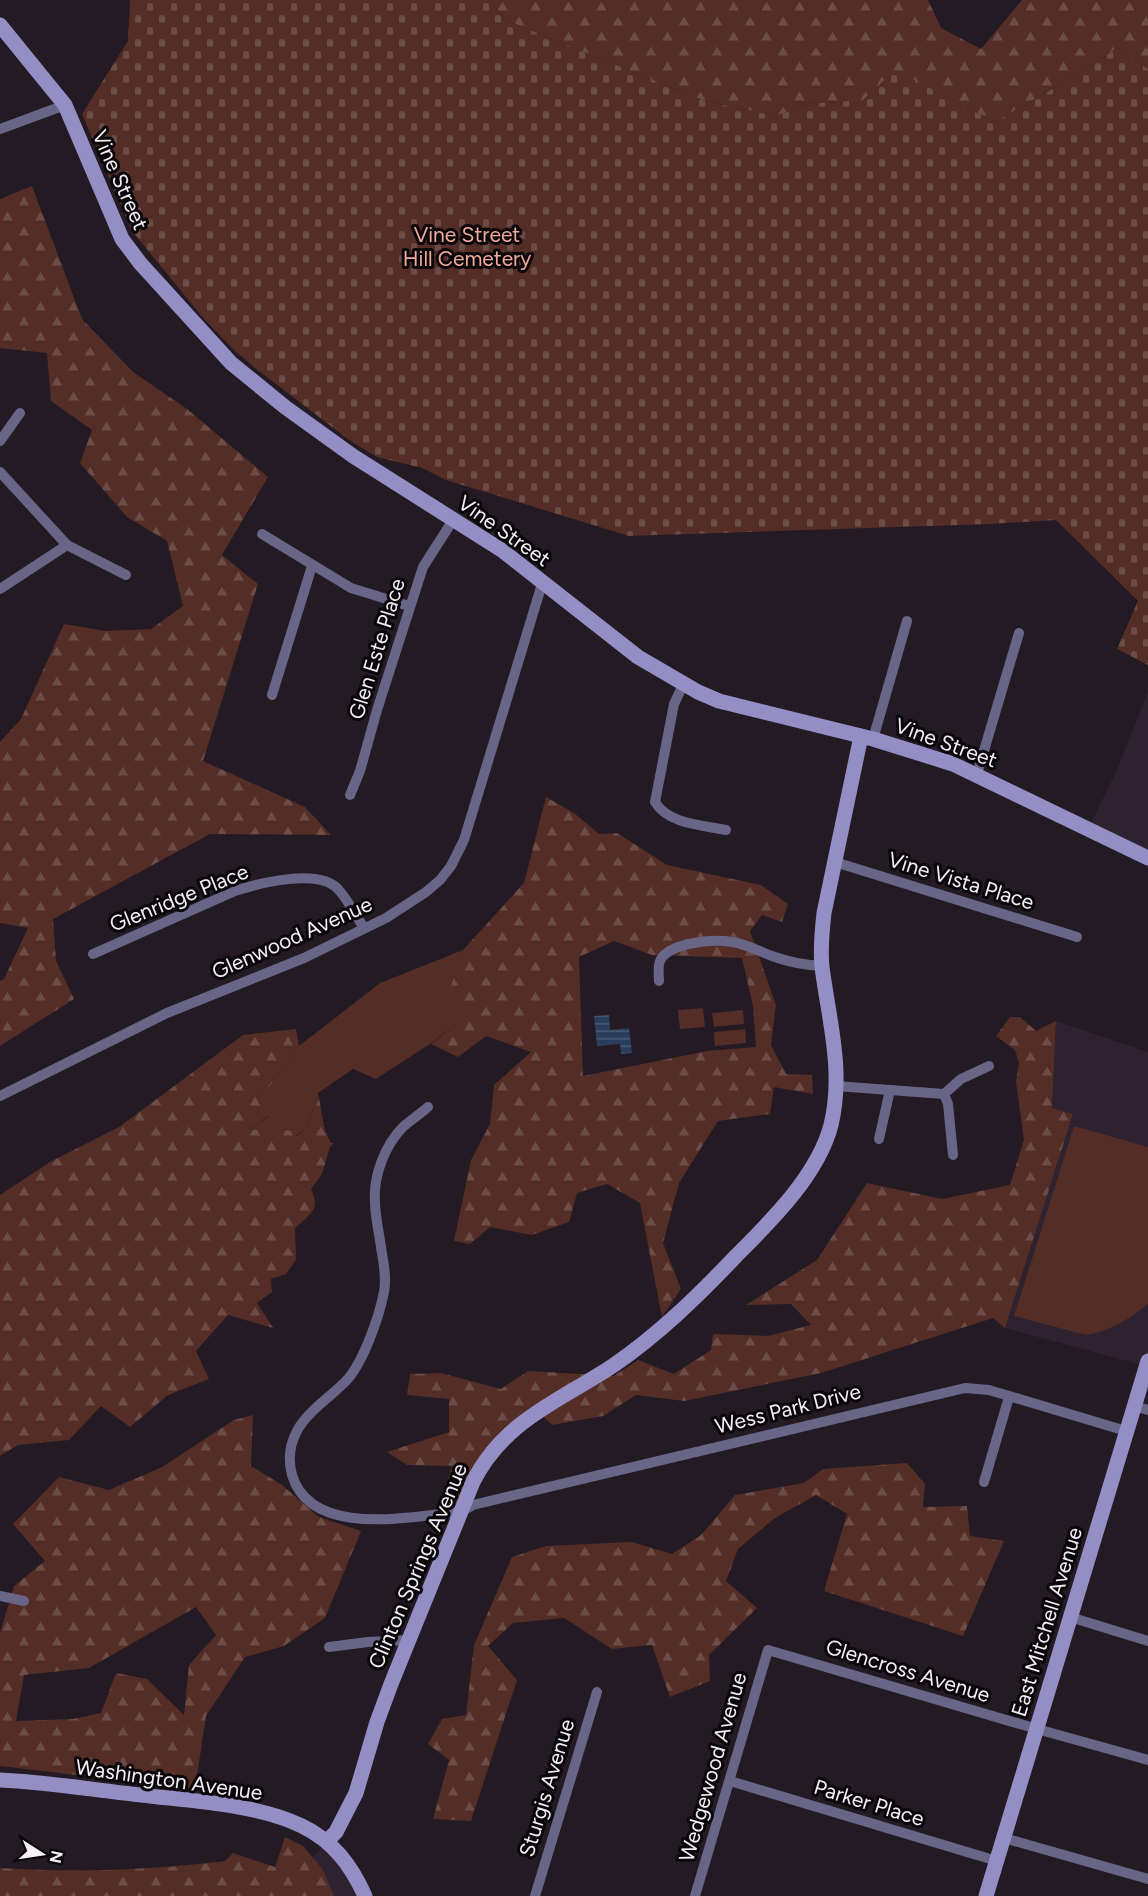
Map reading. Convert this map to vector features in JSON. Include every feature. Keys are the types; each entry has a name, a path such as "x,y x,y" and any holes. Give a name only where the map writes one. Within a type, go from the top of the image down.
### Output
{"street":[{"name":"Vine Street","path":"0,25 65,105 122,239 140,263 231,363 285,407 353,456 503,551 542,584 638,657 698,692 719,702 867,738 953,764 1140,850 1148,858"},
{"path":"0,129 65,105"},
{"path":"0,441 21,413"},
{"path":"0,472 68,545 126,575"},
{"name":"Glen Este Place","path":"350,795 360,771 423,567 453,520"},
{"path":"262,534 351,588 410,606"},
{"path":"0,590 68,545"},
{"path":"272,695 312,566"},
{"name":"Glenwood Avenue","path":"0,1096 167,1013 303,958 386,918 440,880 454,861 464,840 542,584"},
{"path":"867,738 908,621"},
{"path":"977,774 1019,633"},
{"path":"684,684 674,704 655,802 658,808 669,817 726,830"},
{"name":"Clinton Springs Avenue","path":"327,1841 336,1832 357,1793 377,1722 476,1475 500,1441 538,1411 613,1365 664,1328 768,1223 816,1160 830,1127 836,1086 834,1036 822,966 824,913 867,738"},
{"name":"Vine Vista Place","path":"835,862 1077,937"},
{"name":"Glenridge Place","path":"93,954 235,891 251,886 307,877 321,879 338,889 364,928"},
{"path":"659,981 658,970 661,959 669,952 693,943 709,941 733,942 791,962 822,966"},
{"path":"836,1086 944,1094 961,1079 989,1066"},
{"path":"879,1139 890,1090"},
{"path":"944,1094 948,1104 953,1155"},
{"name":"Wess Park Drive","path":"428,1107 402,1128 390,1144 377,1179 374,1200 385,1276 384,1291 362,1359 347,1380 298,1428 292,1443 290,1467 293,1478 304,1495 323,1509 345,1518 370,1520 460,1512 473,1505 953,1389 977,1388 1126,1431"},
{"name":"East Mitchell Avenue","path":"986,1896 1126,1431 1141,1408 1148,1361"},
{"path":"984,1482 1009,1397"},
{"path":"0,1596 24,1601"},
{"path":"1070,1617 1148,1641"},
{"path":"329,1647 409,1640"},
{"name":"Glencross Avenue","path":"768,1650 1037,1730 1148,1760"},
{"name":"Wedgewood Avenue","path":"695,1896 768,1650"},
{"name":"Sturgis Avenue","path":"535,1896 597,1692"},
{"name":"Washington Avenue","path":"0,1780 218,1804 290,1821 327,1841"},
{"name":"Parker Place","path":"730,1781 996,1861"},
{"path":"1004,1838 1148,1879"},
{"path":"327,1841 347,1862 365,1896"}],"shaded area":[{"path":"1148,692 1148,858 1088,829 1117,770"},
{"path":"1056,1021 1148,1052 1148,1361 1146,1366 1005,1328 1073,1114 1052,1108"},
{"path":"327,1841 365,1896 280,1896"}],"green space":[{"name":"Vine Street Hill Cemetery","path":"130,0 491,0 503,19 705,101 776,116 807,104 863,100 895,70 995,122 1075,76 1117,48 1148,69 1148,665 1117,649 1138,601 1056,520 629,536 446,480 422,468 377,457 349,440 235,351 204,319 132,231 82,114 128,41"},
{"path":"491,0 928,0 941,28 981,49 1022,0 1148,0 1148,69 1117,48 1075,76 995,122 896,71 864,101 807,104 776,116 705,101 503,19"},
{"path":"32,186 82,319 133,372 187,409 268,477 222,555 258,584 203,761 305,807 331,835 210,834 53,919 56,961 74,999 0,1046 0,981 4,979 28,928 0,923 0,742 21,719 64,624 106,631 151,629 183,606 167,541 127,517 80,463 92,430 51,401 47,353 0,348 0,199"},
{"path":"546,797 574,813 599,834 617,833 667,865 761,885 788,904 782,922 762,915 750,931 776,1005 771,1045 786,1074 812,1075 813,1094 774,1087 770,1114 718,1121 679,1183 663,1243 681,1289 662,1317 640,1203 607,1184 577,1193 569,1222 532,1235 490,1227 470,1244 454,1241 471,1160 490,1124 494,1085 531,1052 486,1036 458,1057 431,1044 455,1025 461,1010 449,992 463,950 524,883","holes":["614,941 652,955 742,958 753,1006 756,1047 707,1051 583,1076 579,957"]},
{"path":"463,950 450,992 462,1010 455,1025 376,1079 353,1069 318,1093 308,1126 296,1136 245,1132 268,1117 257,1098 266,1091 299,1046 380,983"},
{"path":"703,1008 705,1027 680,1029 678,1010"},
{"path":"743,1010 744,1024 714,1027 712,1013"},
{"path":"1010,1017 1020,1017 1036,1031 1056,1021 1052,1108 1073,1114 1005,1328 993,1318 821,1373 684,1401 636,1395 603,1416 552,1425 538,1411 515,1428 460,1512 440,1502 452,1466 407,1465 387,1452 449,1432 449,1399 407,1395 410,1374 441,1373 501,1389 528,1371 614,1376 638,1360 674,1374 711,1350 713,1334 768,1336 811,1325 791,1304 746,1305 817,1260 867,1183 942,1199 1010,1185 1024,1140 1016,1082 1019,1063 1015,1050 996,1036"},
{"path":"296,1029 299,1046 266,1091 257,1098 268,1116 247,1131 266,1128 293,1131 297,1136 308,1126 318,1093 325,1131 331,1143 334,1143 330,1147 322,1174 311,1189 315,1202 314,1207 295,1228 296,1260 286,1274 271,1279 272,1292 257,1303 273,1328 228,1315 196,1351 209,1379 168,1395 130,1427 101,1406 69,1440 18,1445 0,1456 0,1195 50,1162 119,1127 243,1035"},
{"path":"745,1029 746,1043 715,1046 714,1032"},
{"path":"1074,1126 1148,1147 1148,1304 1119,1324 1086,1335 1014,1316"},
{"path":"253,1415 251,1466 282,1485 319,1517 361,1531 325,1618 284,1646 245,1657 206,1716 195,1789 0,1766 0,1633 14,1586 45,1561 13,1524 59,1477 109,1490 162,1467 234,1420","holes":["196,1607 216,1635 189,1665 184,1715 147,1679 116,1673 101,1713 73,1719 16,1721 24,1675 89,1668"]},
{"path":"907,1463 925,1484 923,1507 967,1506 970,1536 1004,1541 963,1636 824,1591 847,1514 816,1495 775,1518 738,1549 726,1581 757,1608 709,1655 710,1681 670,1697 652,1645 612,1649 564,1618 513,1623 488,1646 517,1680 471,1821 433,1819 449,1760 428,1744 442,1719 466,1715 474,1645 512,1557 546,1546 632,1542 672,1554 701,1535 735,1495 804,1483 823,1469"},
{"path":"285,1837 303,1846 323,1870 334,1896 0,1896 0,1868 85,1870 169,1867 225,1861 233,1853 275,1867"}],"water":[{"path":"609,1015 610,1030 629,1028 632,1053 621,1054 620,1044 597,1046 594,1016"}]}
